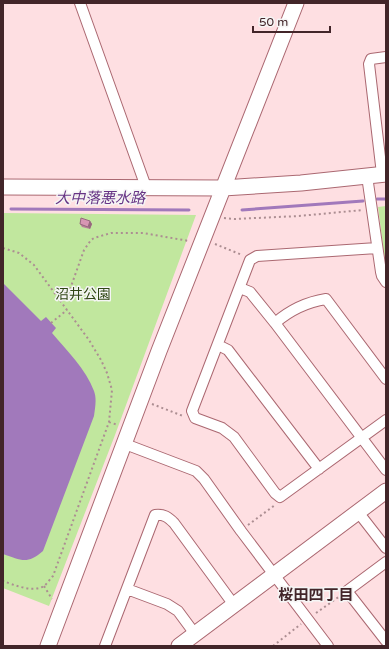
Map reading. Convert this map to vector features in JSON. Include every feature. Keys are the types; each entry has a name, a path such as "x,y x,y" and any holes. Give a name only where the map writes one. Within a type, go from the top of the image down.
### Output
{"street":[{"path":"80,3 146,187"},
{"path":"48,646 159,351 296,3"},
{"path":"3,187 223,188 301,183 384,174 369,64 371,59 386,57"},
{"path":"367,176 382,276 386,282"},
{"path":"377,248 257,256 250,260 193,408 193,415 199,420 222,428 234,437 275,493 280,497 386,420"},
{"path":"240,288 250,292 275,323 386,470"},
{"path":"275,323 297,307 326,299 386,379"},
{"path":"218,345 228,350 319,469"},
{"path":"125,444 196,471 204,479 241,531 328,646"},
{"path":"179,646 386,490"},
{"path":"358,512 386,548"},
{"path":"105,646 155,515 161,514 168,517 174,523 234,605"},
{"path":"386,562 348,591 386,641"},
{"path":"127,589 167,604 178,611 195,634"}],"path":[{"path":"223,218 235,219 299,216 372,210"},
{"path":"61,301 69,292 84,250 94,238 111,233 143,233 189,241"},
{"path":"214,244 245,256 250,260"},
{"path":"3,248 19,253 34,265 89,340 107,373 112,390 109,422 53,576 44,586 31,588 15,586 3,581"},
{"path":"51,323 67,310"},
{"path":"150,404 185,416 193,415"},
{"path":"109,422 121,426"},
{"path":"241,531 277,503 280,497"},
{"path":"44,586 53,600"},
{"path":"313,616 348,591"},
{"path":"273,646 304,622"}],"green space":[{"path":"386,206 386,269 378,207"},
{"name":"沼井公園","path":"3,213 196,215 115,435 49,606 3,588"}],"shaded area":[{"path":"3,283 41,321 46,317 56,328 52,333 70,353 91,383 96,404 94,416 43,551 28,560 3,554"}],"building":[{"path":"81,218 90,221 88,227 80,224"}],"waterway":[{"name":"大中落悪水路","path":"377,199 386,199"},
{"name":"大中落悪水路","path":"242,210 363,201"},
{"name":"大中落悪水路","path":"11,209 189,210"}],"district":[{"name":"桜田四丁目","path":"316,595"}]}
